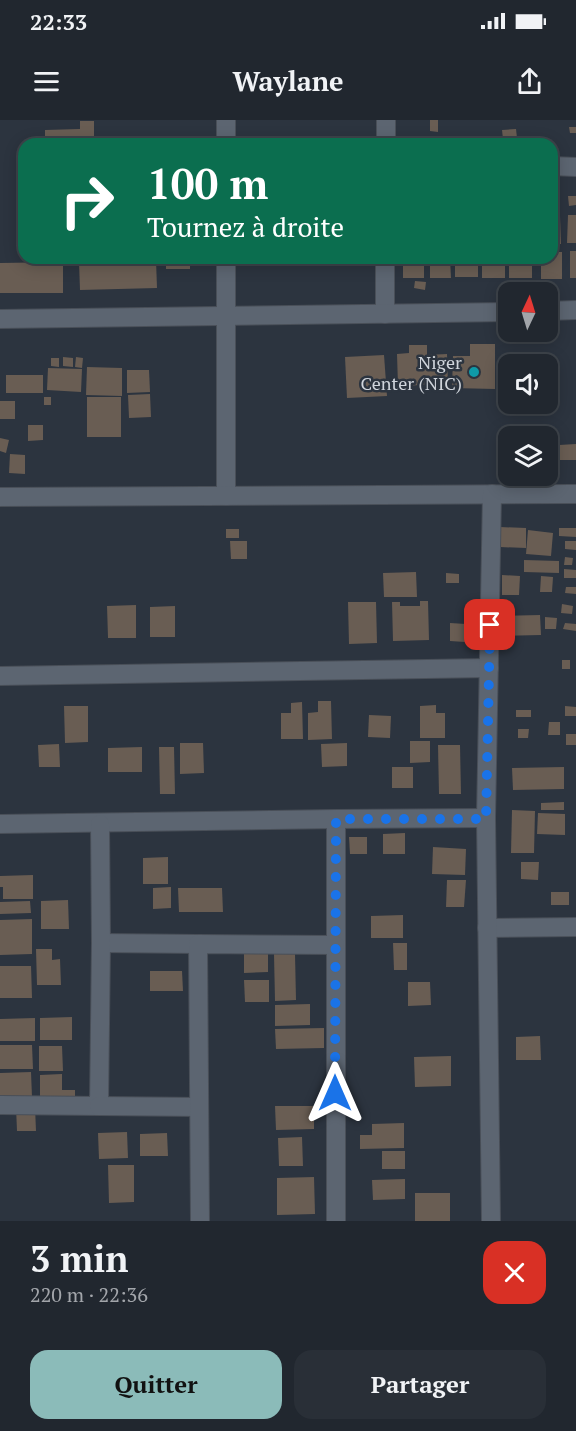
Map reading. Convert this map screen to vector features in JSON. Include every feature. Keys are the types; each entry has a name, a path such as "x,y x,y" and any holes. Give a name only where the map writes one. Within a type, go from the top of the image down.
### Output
{"street":[{"path":"226,120 226,138"},
{"path":"386,120 386,138"},
{"path":"558,166 576,166"},
{"path":"226,264 226,496"},
{"path":"385,264 385,314"},
{"path":"558,311 576,310"},
{"path":"0,319 498,312"},
{"path":"491,1221 486,819 492,494"},
{"path":"0,497 576,494"},
{"path":"0,676 489,668"},
{"path":"0,825 336,819 486,819"},
{"path":"336,819 336,1221"},
{"path":"99,1106 100,824"},
{"path":"487,928 576,927"},
{"path":"101,943 335,945"},
{"path":"198,944 200,1221"},
{"path":"0,1105 200,1107"}],"building":[{"path":"430,120 438,120 438,132 430,131"},
{"path":"80,121 94,121 94,138 45,138 45,130 80,129"},
{"path":"569,127 576,127 576,133 570,133"},
{"path":"516,129 517,138 503,138 502,130"},
{"path":"568,196 576,196 576,205 569,206"},
{"path":"568,215 576,215 576,243 567,243"},
{"path":"558,216 560,216 561,244 558,244"},
{"path":"570,251 576,251 576,278 570,278"},
{"path":"558,252 562,252 562,279 541,279 541,264 558,264"},
{"path":"0,263 63,264 63,293 0,293"},
{"path":"79,264 156,264 157,288 80,290"},
{"path":"166,264 190,264 190,269 166,269"},
{"path":"403,264 424,264 424,278 403,278"},
{"path":"430,264 450,264 451,278 430,278"},
{"path":"455,264 478,264 478,277 455,277"},
{"path":"482,264 505,264 505,278 482,278"},
{"path":"509,264 532,264 532,278 509,278"},
{"path":"415,281 426,282 425,290 414,288"},
{"name":"Niger Center (NIC)","path":"470,344 495,344 495,389 452,388 453,356 470,356"},
{"path":"409,345 427,345 427,355 447,354 448,384 398,386 397,354 409,353"},
{"path":"384,355 387,396 347,398 345,357"},
{"path":"63,357 73,358 73,367 63,366"},
{"path":"76,357 83,358 82,368 75,367"},
{"path":"51,358 59,358 59,367 51,366"},
{"path":"87,367 122,368 122,396 86,395"},
{"path":"48,368 82,369 81,392 47,390"},
{"path":"127,370 149,370 150,392 127,393"},
{"path":"6,375 43,375 43,393 6,393"},
{"path":"150,394 151,417 129,418 128,395"},
{"path":"44,397 51,397 51,405 44,405"},
{"path":"87,397 121,397 121,437 87,437"},
{"path":"0,401 15,401 15,419 0,419"},
{"path":"28,425 43,425 43,440 28,441"},
{"path":"0,438 9,440 6,453 0,451"},
{"path":"576,444 576,460 559,460 559,445"},
{"path":"10,454 25,455 25,474 9,473"},
{"path":"500,527 526,528 526,548 500,547"},
{"path":"559,528 576,528 576,537 559,536"},
{"path":"226,529 239,529 239,538 226,538"},
{"path":"528,530 553,533 551,556 526,554"},
{"path":"230,541 247,541 247,559 231,559"},
{"path":"565,541 576,541 576,550 565,549"},
{"path":"565,557 573,558 572,565 564,565"},
{"path":"524,560 559,561 559,573 524,572"},
{"path":"564,569 576,570 576,578 564,578"},
{"path":"416,572 417,597 384,597 383,573"},
{"path":"446,573 459,574 459,583 446,583"},
{"path":"502,575 520,576 519,595 502,595"},
{"path":"541,576 553,577 552,592 540,592"},
{"path":"566,587 576,587 576,594 565,593"},
{"path":"420,601 428,601 429,640 393,641 392,602 400,602 400,606 420,606"},
{"path":"348,602 376,602 377,643 349,644"},
{"path":"562,604 573,606 572,614 561,613"},
{"path":"136,605 136,638 108,638 107,606"},
{"path":"175,606 175,637 150,637 150,607"},
{"path":"540,615 541,635 502,636 501,616"},
{"path":"545,617 557,618 556,629 545,629"},
{"path":"450,623 466,624 465,642 450,641"},
{"path":"565,623 576,624 576,631 563,629"},
{"path":"562,660 570,660 570,669 562,669"},
{"path":"318,701 331,701 332,739 308,740 308,713 318,712"},
{"path":"302,702 303,739 281,739 281,713 291,713 291,703"},
{"path":"436,705 436,713 445,713 445,738 420,738 420,706"},
{"path":"64,706 88,706 88,742 65,743"},
{"path":"565,706 576,707 576,716 565,716"},
{"path":"516,710 531,710 531,717 516,717"},
{"path":"369,715 391,716 390,738 368,737"},
{"path":"549,722 560,722 560,735 548,735"},
{"path":"518,729 529,729 528,738 518,738"},
{"path":"566,734 576,734 576,745 566,745"},
{"path":"410,741 430,741 430,762 410,763"},
{"path":"180,743 203,743 204,773 180,774"},
{"path":"347,743 347,766 322,767 321,744"},
{"path":"59,744 60,767 39,767 38,745"},
{"path":"438,745 460,745 461,794 439,794"},
{"path":"142,747 142,772 108,772 108,748"},
{"path":"159,747 174,747 175,794 160,794"},
{"path":"392,767 413,767 413,788 392,788"},
{"path":"564,767 564,789 513,790 512,768"},
{"path":"564,802 564,810 541,810 541,803"},
{"path":"512,810 535,811 534,853 511,853"},
{"path":"538,813 565,814 565,835 537,834"},
{"path":"405,833 405,854 383,854 383,834"},
{"path":"349,837 367,837 367,854 350,854"},
{"path":"433,847 466,849 465,875 432,874"},
{"path":"168,857 168,884 143,884 143,858"},
{"path":"521,862 539,862 538,880 521,879"},
{"path":"33,875 33,899 3,899 0,876"},
{"path":"447,880 466,880 464,907 446,907"},
{"path":"171,887 171,908 153,909 153,888"},
{"path":"178,888 222,888 223,912 179,912"},
{"path":"551,892 569,892 569,905 551,905"},
{"path":"68,900 69,929 41,929 41,901"},
{"path":"30,901 31,913 0,914 0,902"},
{"path":"403,915 403,938 371,938 371,916"},
{"path":"32,919 32,954 0,955 0,920"},
{"path":"393,943 407,943 407,970 394,970"},
{"path":"36,949 52,949 52,960 60,959 61,985 37,985"},
{"path":"244,949 268,949 268,972 244,973"},
{"path":"274,954 295,954 296,1000 275,1001"},
{"path":"0,966 31,966 32,998 0,998"},
{"path":"150,971 182,971 183,991 150,991"},
{"path":"244,980 269,980 269,1002 245,1002"},
{"path":"408,982 430,982 431,1005 408,1006"},
{"path":"310,1004 310,1025 275,1026 275,1005"},
{"path":"72,1017 72,1040 40,1040 40,1018"},
{"path":"35,1018 35,1041 0,1041 0,1019"},
{"path":"324,1028 324,1048 276,1049 275,1029"},
{"path":"540,1036 541,1060 516,1060 516,1037"},
{"path":"0,1045 32,1045 33,1069 0,1069"},
{"path":"39,1046 62,1046 63,1071 39,1071"},
{"path":"451,1056 451,1086 415,1087 414,1057"},
{"path":"31,1072 32,1097 0,1097 0,1073"},
{"path":"62,1074 62,1090 75,1090 75,1098 40,1098 40,1075"},
{"path":"275,1106 314,1106 314,1129 276,1130"},
{"path":"16,1107 35,1107 36,1131 17,1131"},
{"path":"404,1123 404,1148 360,1149 360,1135 372,1135 372,1124"},
{"path":"127,1132 128,1158 99,1159 98,1133"},
{"path":"167,1133 168,1156 140,1156 140,1134"},
{"path":"302,1137 303,1166 279,1166 278,1138"},
{"path":"382,1151 405,1151 405,1169 382,1169"},
{"path":"108,1165 134,1165 134,1202 109,1203"},
{"path":"314,1177 315,1214 277,1215 277,1178"},
{"path":"405,1179 405,1199 373,1200 372,1180"},
{"path":"415,1193 450,1193 450,1221 415,1221"}],"place":[{"name":"Niger Center (NIC)","path":"474,372"}],"route":[{"path":"335,1093 336,819 486,819 490,625"}]}
